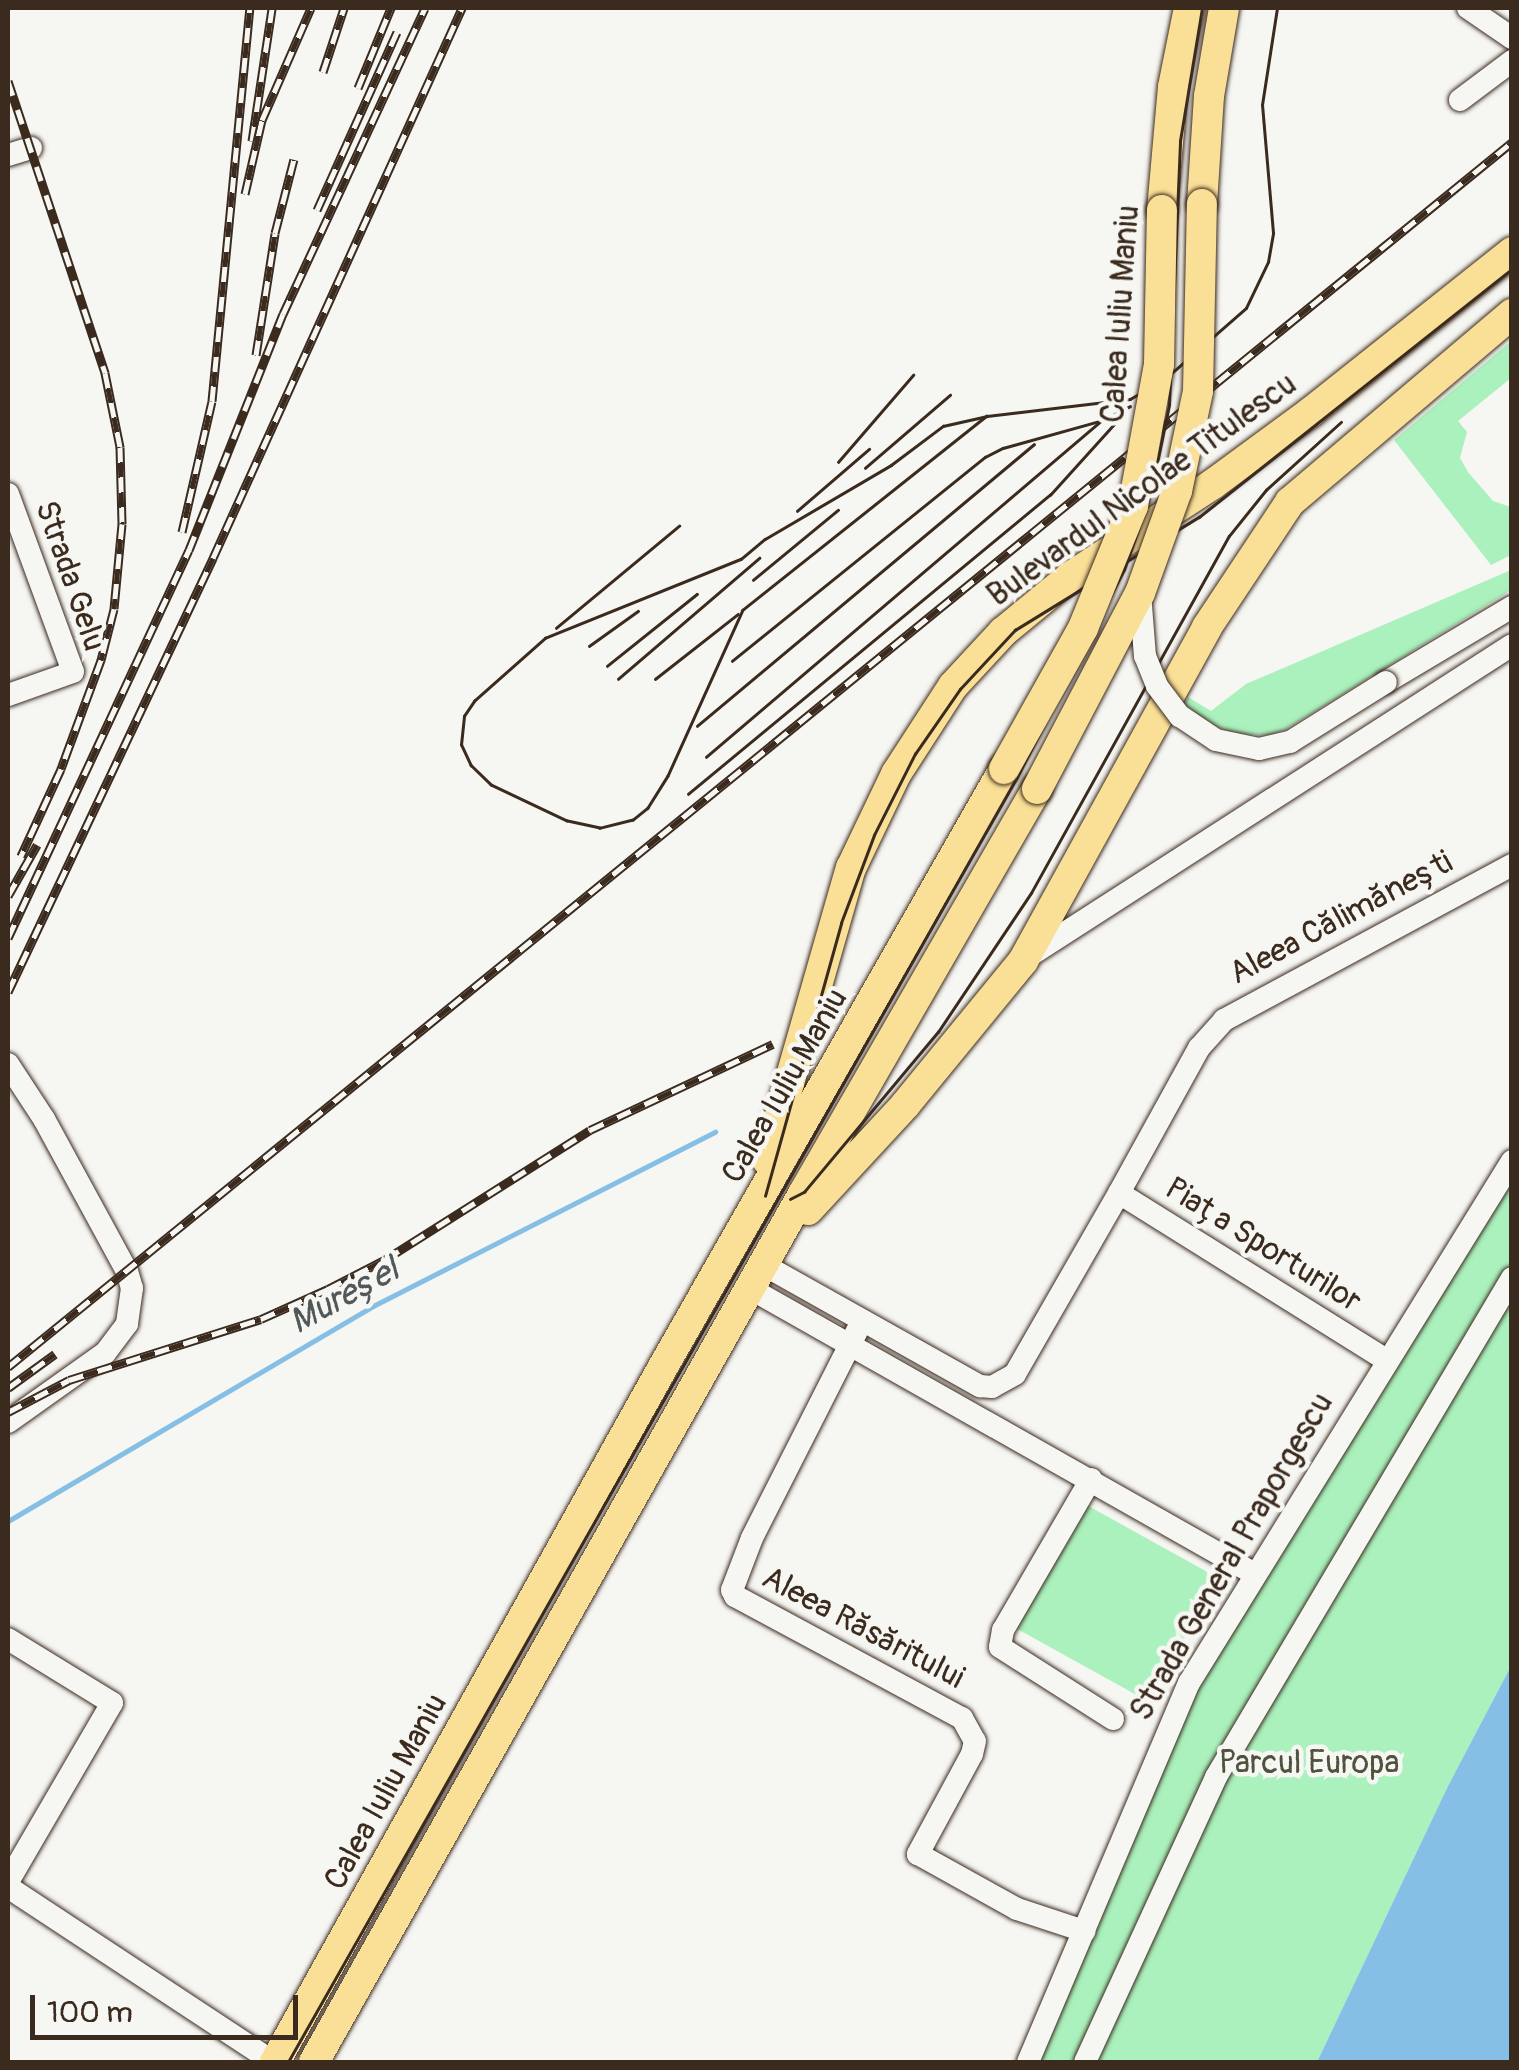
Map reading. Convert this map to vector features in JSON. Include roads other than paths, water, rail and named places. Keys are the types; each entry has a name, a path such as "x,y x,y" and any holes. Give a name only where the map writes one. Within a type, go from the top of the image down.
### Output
{"main road":[{"name":"Calea Iuliu Maniu","path":"274,2062 1083,628 1133,506 1159,364 1162,210 1173,87 1189,8"},
{"path":"314,2062 1037,789 1140,593 1177,490 1198,391 1209,96 1224,8"},
{"name":"Bulevardul Nicolae Titulescu","path":"764,1267 738,1264 743,1228 779,1126 851,868 896,774 953,686 1003,632 1070,577 1213,484 1311,412 1512,252"},
{"path":"764,1267 906,1104 1023,961 1207,626 1263,536 1324,469 1512,314"}],"street":[{"path":"1468,8 1512,38"},
{"path":"1460,100 1512,60"},
{"path":"8,155 31,148"},
{"name":"Strada Gelu","path":"8,494 73,672 8,694"},
{"path":"1140,593 1145,656 1157,686 1180,716 1216,740 1260,749 1290,742 1512,607"},
{"path":"1023,961 1067,928 1505,649 1512,673"},
{"name":"Aleea Călimănești","path":"1119,1193 1199,1048 1224,1020 1512,865"},
{"path":"8,1064 127,1270 131,1310 121,1336 105,1354 8,1422"},
{"name":"Strada General Praporgescu","path":"1028,2062 1182,1698 1254,1573 1512,1161"},
{"name":"Piața Sporturilor","path":"764,1267 980,1386 1005,1383 1015,1374 1119,1193 1386,1360"},
{"path":"764,1267 850,1344 1254,1573"},
{"path":"1085,2062 1216,1777 1512,1278"},
{"path":"850,1344 862,1321"},
{"name":"Aleea Răsăritului","path":"850,1344 752,1538 732,1590 735,1596 962,1718 975,1741 972,1754 918,1854 1017,1908 1084,1931"},
{"path":"1091,1479 1000,1640 1004,1652 1113,1719"},
{"path":"8,1639 112,1703 8,1885 274,2062"}],"water":[{"path":"1511,1666 1511,2062 1317,2062 1448,1786"}],"waterway":[{"name":"Mureșel","path":"8,1521 373,1306 715,1132"}],"tram line":[{"path":"288,2062 1017,777 1124,570 1151,492 1169,405 1180,141 1202,8"},
{"path":"1166,378 1246,308 1268,262 1273,233 1262,105 1277,8"},
{"path":"765,1196 841,923 874,835 915,754 960,689 1015,630 1199,517 1512,269"},
{"path":"838,462 913,375"},
{"path":"987,416 743,610 668,776 648,808 633,820 600,828 567,821 491,785 471,766 461,745 464,716 474,701 545,638 741,559 765,539 891,465 943,426 987,416 1130,399 1165,379"},
{"path":"865,468 950,395"},
{"path":"732,661 985,457 1003,448 1103,420 1130,406"},
{"path":"688,794 1050,495 1124,413"},
{"path":"706,757 1102,420"},
{"path":"790,1199 804,1192 938,1032 1031,893 1229,536 1266,490 1341,422"},
{"path":"697,726 1034,444"},
{"path":"797,511 869,449"},
{"path":"753,580 838,510"},
{"path":"556,628 679,526"},
{"path":"618,679 759,558"},
{"path":"607,666 697,594"},
{"path":"589,646 638,611"},
{"path":"655,679 738,614"}],"railway":[{"path":"182,532 212,401 250,8"},
{"path":"252,141 272,8"},
{"path":"245,194 262,120 311,8"},
{"path":"323,72 344,8"},
{"path":"358,88 391,8"},
{"path":"8,938 189,550 283,314 425,8"},
{"path":"8,992 213,558 462,8"},
{"path":"317,210 397,32"},
{"path":"8,81 105,373 120,447 122,524 114,609 101,660 61,769 21,856"},
{"path":"8,1367 1512,142"},
{"path":"256,355 275,233 294,159"},
{"path":"8,896 37,845"},
{"path":"8,1412 69,1380 261,1319 328,1289 386,1259 590,1130 773,1044"},
{"path":"8,1388 55,1354"}],"park label":[{"name":"Parcul Europa","path":"1309,1763"}]}
